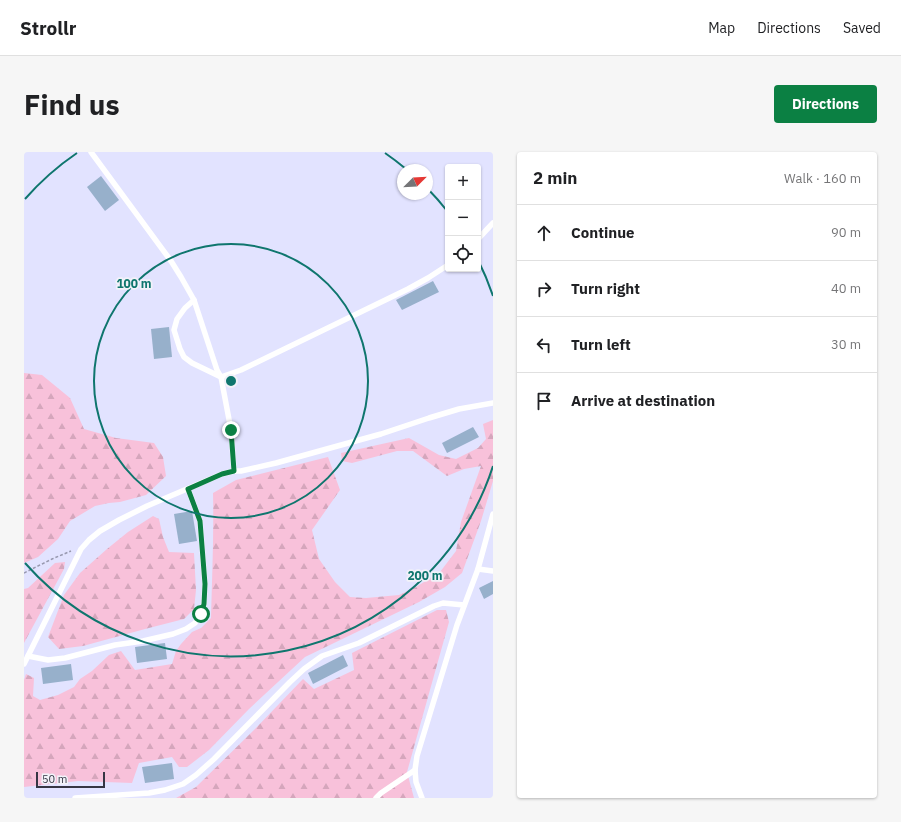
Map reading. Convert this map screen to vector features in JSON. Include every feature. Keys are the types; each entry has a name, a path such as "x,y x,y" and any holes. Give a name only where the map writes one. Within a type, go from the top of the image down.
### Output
{"lane":[{"path":"91,152 171,261 194,300 217,370 221,377 231,430 234,471"},
{"path":"481,236 493,223"},
{"path":"194,300 177,319 174,330 180,349 184,357 192,363 221,377 241,370 408,289 445,267"},
{"path":"24,664 81,549 100,531 147,506 234,471 241,471 276,463 381,434 459,410 493,403"},
{"path":"28,656 48,660 65,658 115,645 143,641 173,634 186,629 195,623 201,614 204,604 205,584 200,521 188,489"},
{"path":"422,798 416,782 415,770 417,756 457,625 478,569 493,514"},
{"path":"478,569 493,570"},
{"path":"75,798 149,793 184,784 214,759 304,669 322,656 359,643 434,606 443,603 464,605"},
{"path":"376,798 415,770"}],"path":[{"path":"24,573 70,551 81,549"}],"green space":[{"path":"24,373 42,375 70,398 84,429 116,438 154,443 163,457 166,476 146,495 120,502 95,506 70,521 58,539 38,557 24,563"},
{"path":"493,420 493,481 481,521 462,573 445,587 419,602 305,657 249,709 209,750 187,767 179,767 172,757 139,763 132,783 78,781 24,787 24,680 26,674 34,678 33,696 40,700 58,695 74,687 80,679 92,671 109,655 121,651 135,670 172,664 176,651 181,644 192,632 201,628 211,618 213,493 236,480 328,457 340,490 312,530 319,559 335,582 350,597 366,598 399,595 416,587 440,572 456,551 461,522 481,466 464,469 447,476 413,451 397,451 352,463 342,461 341,453 409,438 439,455 456,459 478,448 486,439 483,424"},
{"path":"153,516 159,519 163,537 169,552 194,553 196,590 194,609 184,619 83,646 59,649 48,637 64,595 80,573 107,549 128,532"},
{"path":"65,562 64,569 24,643 24,589 28,588 55,563"},
{"path":"437,610 446,610 449,622 407,772 414,798 176,798 196,787 303,679 314,689 354,670 352,653"}],"building":[{"path":"101,176 119,200 105,211 87,187"},
{"path":"433,281 439,292 402,310 396,300"},
{"path":"169,327 172,357 154,359 151,329"},
{"path":"473,427 479,437 447,453 442,443"},
{"path":"192,511 197,541 179,544 174,514"},
{"path":"493,581 493,594 484,599 479,588"},
{"path":"165,643 167,659 137,663 135,647"},
{"path":"343,655 348,666 313,684 308,673"},
{"path":"71,664 73,680 43,684 41,668"},
{"path":"172,763 174,779 145,783 142,767"}],"route":[{"path":"201,614 204,604 205,584 200,521 188,489 222,474 234,471 231,430"}]}
